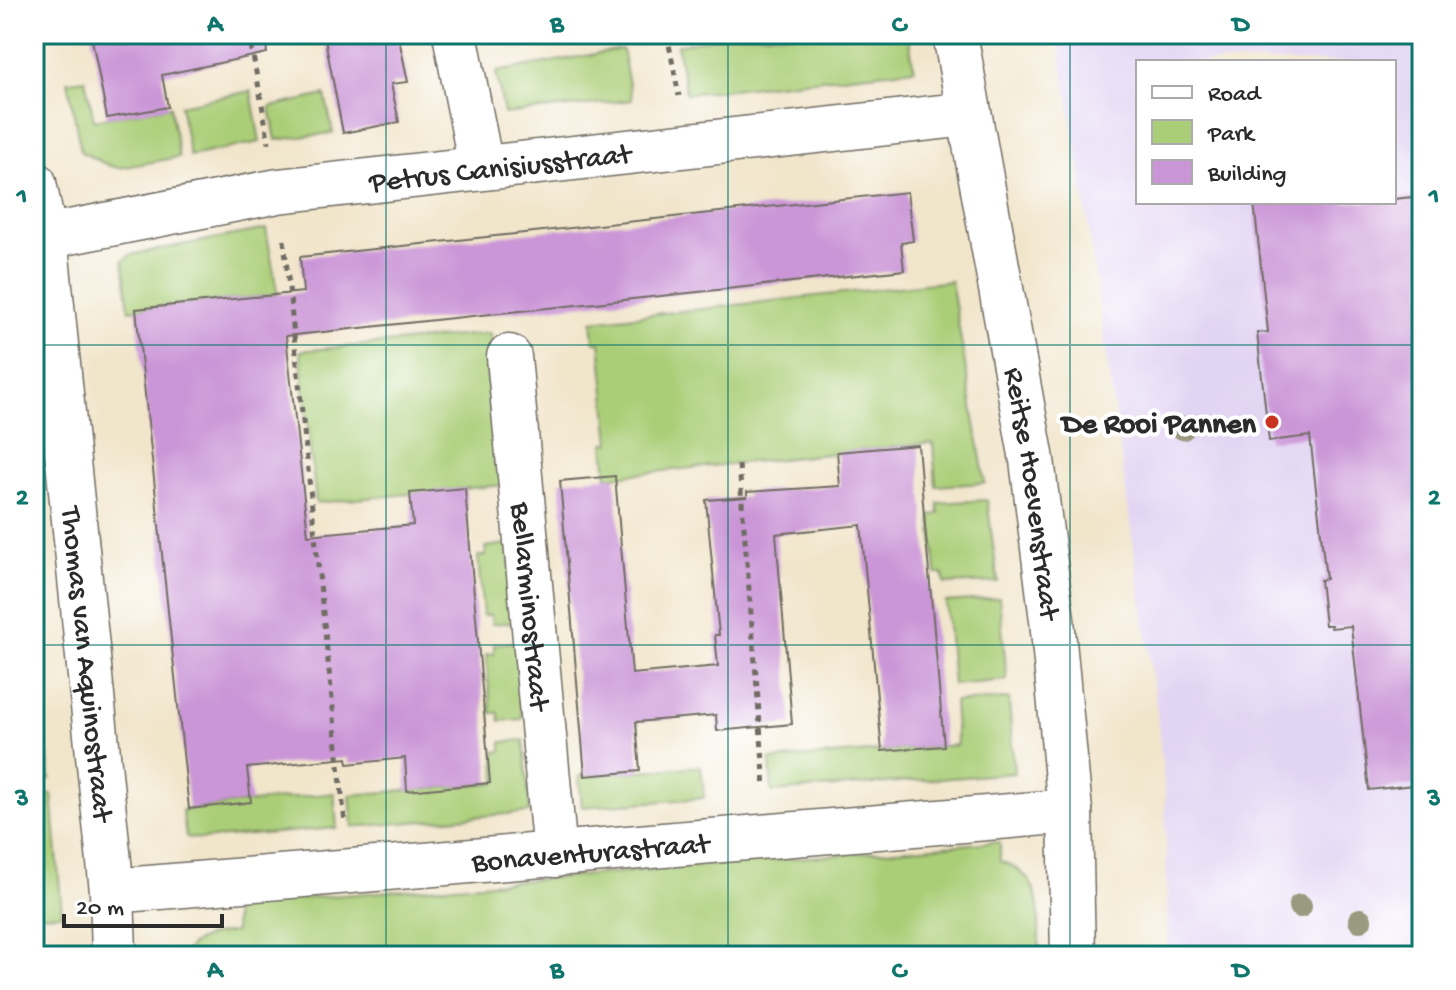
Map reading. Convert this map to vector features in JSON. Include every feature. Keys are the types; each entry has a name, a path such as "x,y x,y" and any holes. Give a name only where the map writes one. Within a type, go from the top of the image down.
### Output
{"street":[{"path":"455,34 481,167"},
{"name":"Reitse Hoevenstraat","path":"955,34 1032,460 1052,620 1070,811 1073,956"},
{"name":"Petrus Canisiusstraat","path":"39,238 278,191 968,114"},
{"name":"Thomas van Aquinostraat","path":"34,183 112,891 113,955"},
{"name":"Bellarminostraat","path":"509,357 555,855"},
{"name":"Bonaventurastraat","path":"112,891 350,869 769,839 1070,811"}],"path":[{"path":"249,34 278,191 350,869"},
{"path":"667,34 688,144"},
{"path":"739,465 769,839"}],"shaded area":[{"name":"De Rooi Pannen","path":"1057,34 1422,34 1422,956 1168,956 1165,793 1156,703 1080,169"}],"green space":[{"path":"736,34 908,34 914,69 686,94 677,45"},
{"path":"622,49 632,100 504,114 496,72"},
{"path":"85,79 94,120 170,106 179,157 120,168 81,152 68,81"},
{"path":"251,91 260,142 190,156 180,105"},
{"path":"325,95 333,133 276,140 270,107"},
{"path":"266,229 278,295 129,310 123,260 130,255"},
{"path":"951,281 985,483 936,486 933,443 607,477 604,443 610,443 600,342 594,342 592,321"},
{"path":"490,333 492,361 486,361 495,466 501,466 503,485 316,503 300,351"},
{"path":"987,500 998,582 945,584 943,574 936,574 931,515 939,514 938,503"},
{"path":"508,544 514,622 492,624 491,615 483,616 478,556 486,556 485,547"},
{"path":"999,598 1007,680 953,685 946,602"},
{"path":"516,642 522,719 500,721 499,713 491,713 486,654 494,654 494,644"},
{"path":"34,692 40,692 50,779 34,779"},
{"path":"1009,699 1014,773 772,792 770,760 957,745 954,702"},
{"path":"524,740 530,812 353,827 350,795 496,783 495,752 502,751 502,742"},
{"path":"701,766 704,798 582,807 579,776"},
{"path":"334,793 337,828 201,839 186,837 182,810"},
{"path":"52,794 62,914 34,915 34,795"},
{"path":"1000,842 1000,861 1026,876 1033,887 1039,912 1039,956 183,956 199,940 235,932 233,904"}],"building":[{"path":"91,34 265,34 267,53 162,75 168,107 107,118"},
{"path":"324,34 398,34 408,82 391,84 399,122 343,133"},
{"path":"907,192 913,241 901,243 904,270 286,336 308,535 413,525 410,493 465,488 490,783 407,791 405,758 348,764 347,758 247,768 251,802 189,809 136,309 303,292 300,257"},
{"path":"1422,196 1422,784 1369,790 1351,626 1331,628 1331,625 1325,625 1320,580 1326,579 1310,436 1269,441 1257,333 1268,332 1254,204 1396,204 1396,199"},
{"path":"918,445 944,746 882,751 861,525 776,534 792,724 717,731 716,715 636,722 640,771 585,776 560,481 615,476 632,674 718,666 715,635 719,635 706,500 747,497 747,492 840,486 837,452"}],"place":[{"name":"De Rooi Pannen","path":"1272,422"}]}
